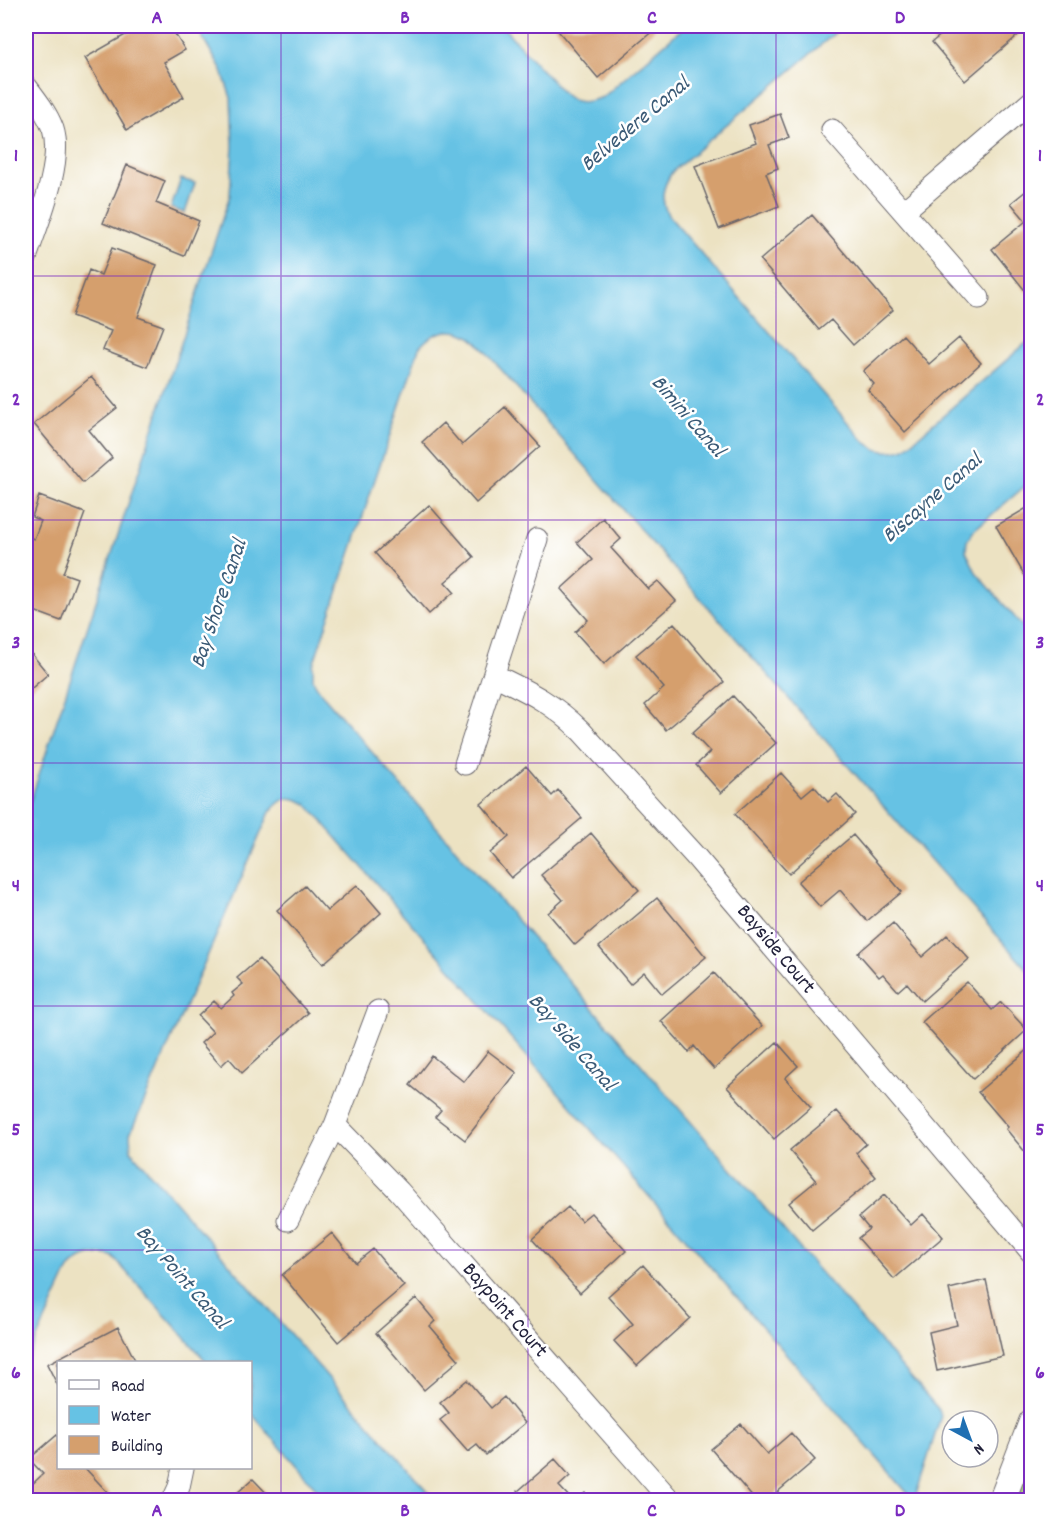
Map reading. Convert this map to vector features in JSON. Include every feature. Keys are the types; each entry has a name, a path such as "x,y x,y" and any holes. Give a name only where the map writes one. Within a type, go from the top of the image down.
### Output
{"street":[{"path":"26,86 39,101 53,130 56,162 26,258"},
{"path":"904,211 1032,101"},
{"path":"832,130 980,298"},
{"path":"465,764 537,539"},
{"name":"Bayside Court","path":"494,675 543,698 581,731 696,857 1032,1253"},
{"path":"288,1220 334,1125 378,1011"},
{"name":"Baypoint Court","path":"334,1125 399,1191 670,1500"},
{"path":"1002,1500 1032,1422"},
{"path":"173,1500 179,1487 183,1469"}],"green space":[{"path":"1031,1448 1031,1500 1012,1500"}],"water":[{"path":"196,26 502,26 563,93 572,100 582,102 603,97 685,26 843,26 672,172 663,193 668,215 863,440 878,449 893,451 905,448 1031,339 1031,481 974,530 967,540 966,551 976,572 1031,636 1031,974 479,344 464,334 456,331 440,332 419,348 313,665 313,680 321,693 939,1410 940,1419 916,1495 911,1497 307,804 291,798 282,800 270,812 130,1134 131,1151 435,1500 326,1500 252,1414 252,1361 206,1361 113,1257 89,1256 69,1269 26,1362 26,814 230,195 233,146 231,98 222,71"},
{"path":"181,179 195,183 185,213 171,208"}],"building":[{"path":"141,26 170,26 185,50 164,62 184,97 127,130 85,58"},
{"path":"554,26 617,26 619,28 622,26 652,26 655,29 598,78"},
{"path":"952,26 1019,26 1023,31 965,81 932,42"},
{"path":"780,114 789,138 769,145 778,168 766,173 779,206 719,229 695,166 756,143 749,125"},
{"path":"127,165 165,181 156,203 199,221 184,256 103,223"},
{"path":"1032,186 1032,290 1027,293 992,249 1026,221 1011,203"},
{"path":"812,215 893,310 853,345 831,320 819,330 760,260"},
{"path":"112,248 157,265 138,317 163,326 147,367 103,350 111,331 72,316 89,270 101,275"},
{"path":"903,335 929,364 959,338 981,363 905,432 868,390 874,384 863,371"},
{"path":"91,377 117,408 89,430 112,458 83,483 34,424"},
{"path":"505,407 540,446 476,503 422,442 443,423 462,445"},
{"path":"39,496 85,513 63,573 77,578 61,621 26,608 26,536 34,539 41,521 32,517"},
{"path":"429,505 474,557 445,582 454,592 429,614 375,553"},
{"path":"1032,505 1032,588 996,526"},
{"path":"603,518 621,539 611,548 648,589 658,581 676,601 604,664 575,632 588,620 561,589 593,560 577,542"},
{"path":"674,623 724,682 666,730 645,705 664,688 636,655"},
{"path":"26,647 48,674 26,693"},
{"path":"733,696 776,743 721,793 696,765 710,752 692,733"},
{"path":"526,766 552,796 558,790 582,818 511,878 490,853 509,837 481,804"},
{"path":"781,773 802,796 814,786 828,802 837,794 855,814 789,874 735,814"},
{"path":"591,833 639,890 575,945 548,913 563,900 541,875"},
{"path":"853,835 902,892 867,921 840,890 820,907 798,882"},
{"path":"357,885 381,913 323,964 277,910 305,886 327,911"},
{"path":"657,898 706,957 662,994 644,972 630,984 599,947"},
{"path":"893,923 922,957 947,935 969,959 922,1001 907,983 898,991 883,974 879,977 858,953"},
{"path":"259,959 308,1013 242,1073 229,1058 221,1066 201,1043 213,1032 198,1016 214,1001 221,1008 234,996 232,993 243,984 237,978"},
{"path":"714,973 762,1026 714,1069 694,1046 689,1052 661,1021"},
{"path":"967,982 992,1010 1001,1002 1027,1030 973,1079 922,1022"},
{"path":"777,1042 798,1066 785,1078 811,1107 774,1139 727,1087"},
{"path":"1030,1048 1032,1149 1026,1153 1006,1129 1008,1127 978,1092"},
{"path":"488,1051 517,1073 465,1140 435,1117 441,1110 410,1085 432,1056 464,1082"},
{"path":"837,1111 866,1144 856,1153 876,1177 812,1230 789,1203 816,1181 790,1150"},
{"path":"884,1195 911,1225 923,1214 943,1237 894,1279 858,1238 869,1229 859,1217"},
{"path":"568,1207 581,1221 591,1213 626,1251 580,1293 532,1239"},
{"path":"332,1233 356,1263 373,1249 404,1286 338,1342 282,1275"},
{"path":"643,1265 690,1318 637,1366 614,1341 633,1324 608,1296"},
{"path":"986,1280 1003,1356 937,1371 929,1332 957,1325 949,1289"},
{"path":"416,1298 435,1321 430,1326 459,1360 424,1390 376,1333"},
{"path":"118,1327 135,1361 57,1361 57,1384 47,1364"},
{"path":"467,1380 491,1408 504,1397 525,1423 486,1455 477,1445 468,1452 440,1420 449,1413 440,1402"},
{"path":"741,1424 767,1454 791,1433 815,1460 768,1500 755,1500 711,1449"},
{"path":"57,1435 57,1469 86,1469 110,1495 104,1500 26,1500 26,1490 43,1474 29,1459"},
{"path":"555,1459 570,1476 559,1486 572,1500 527,1500 518,1491"},
{"path":"253,1479 273,1500 229,1500"},
{"path":"585,1493 591,1500 576,1500"}],"water label":[{"name":"Belvedere Canal","path":"636,125"},
{"name":"Bimini Canal","path":"687,417"},
{"name":"Biscayne Canal","path":"933,499"},
{"name":"Bay Shore Canal","path":"220,604"},
{"name":"Bay Side Canal","path":"571,1043"},
{"name":"Bay Point Canal","path":"181,1278"}]}
